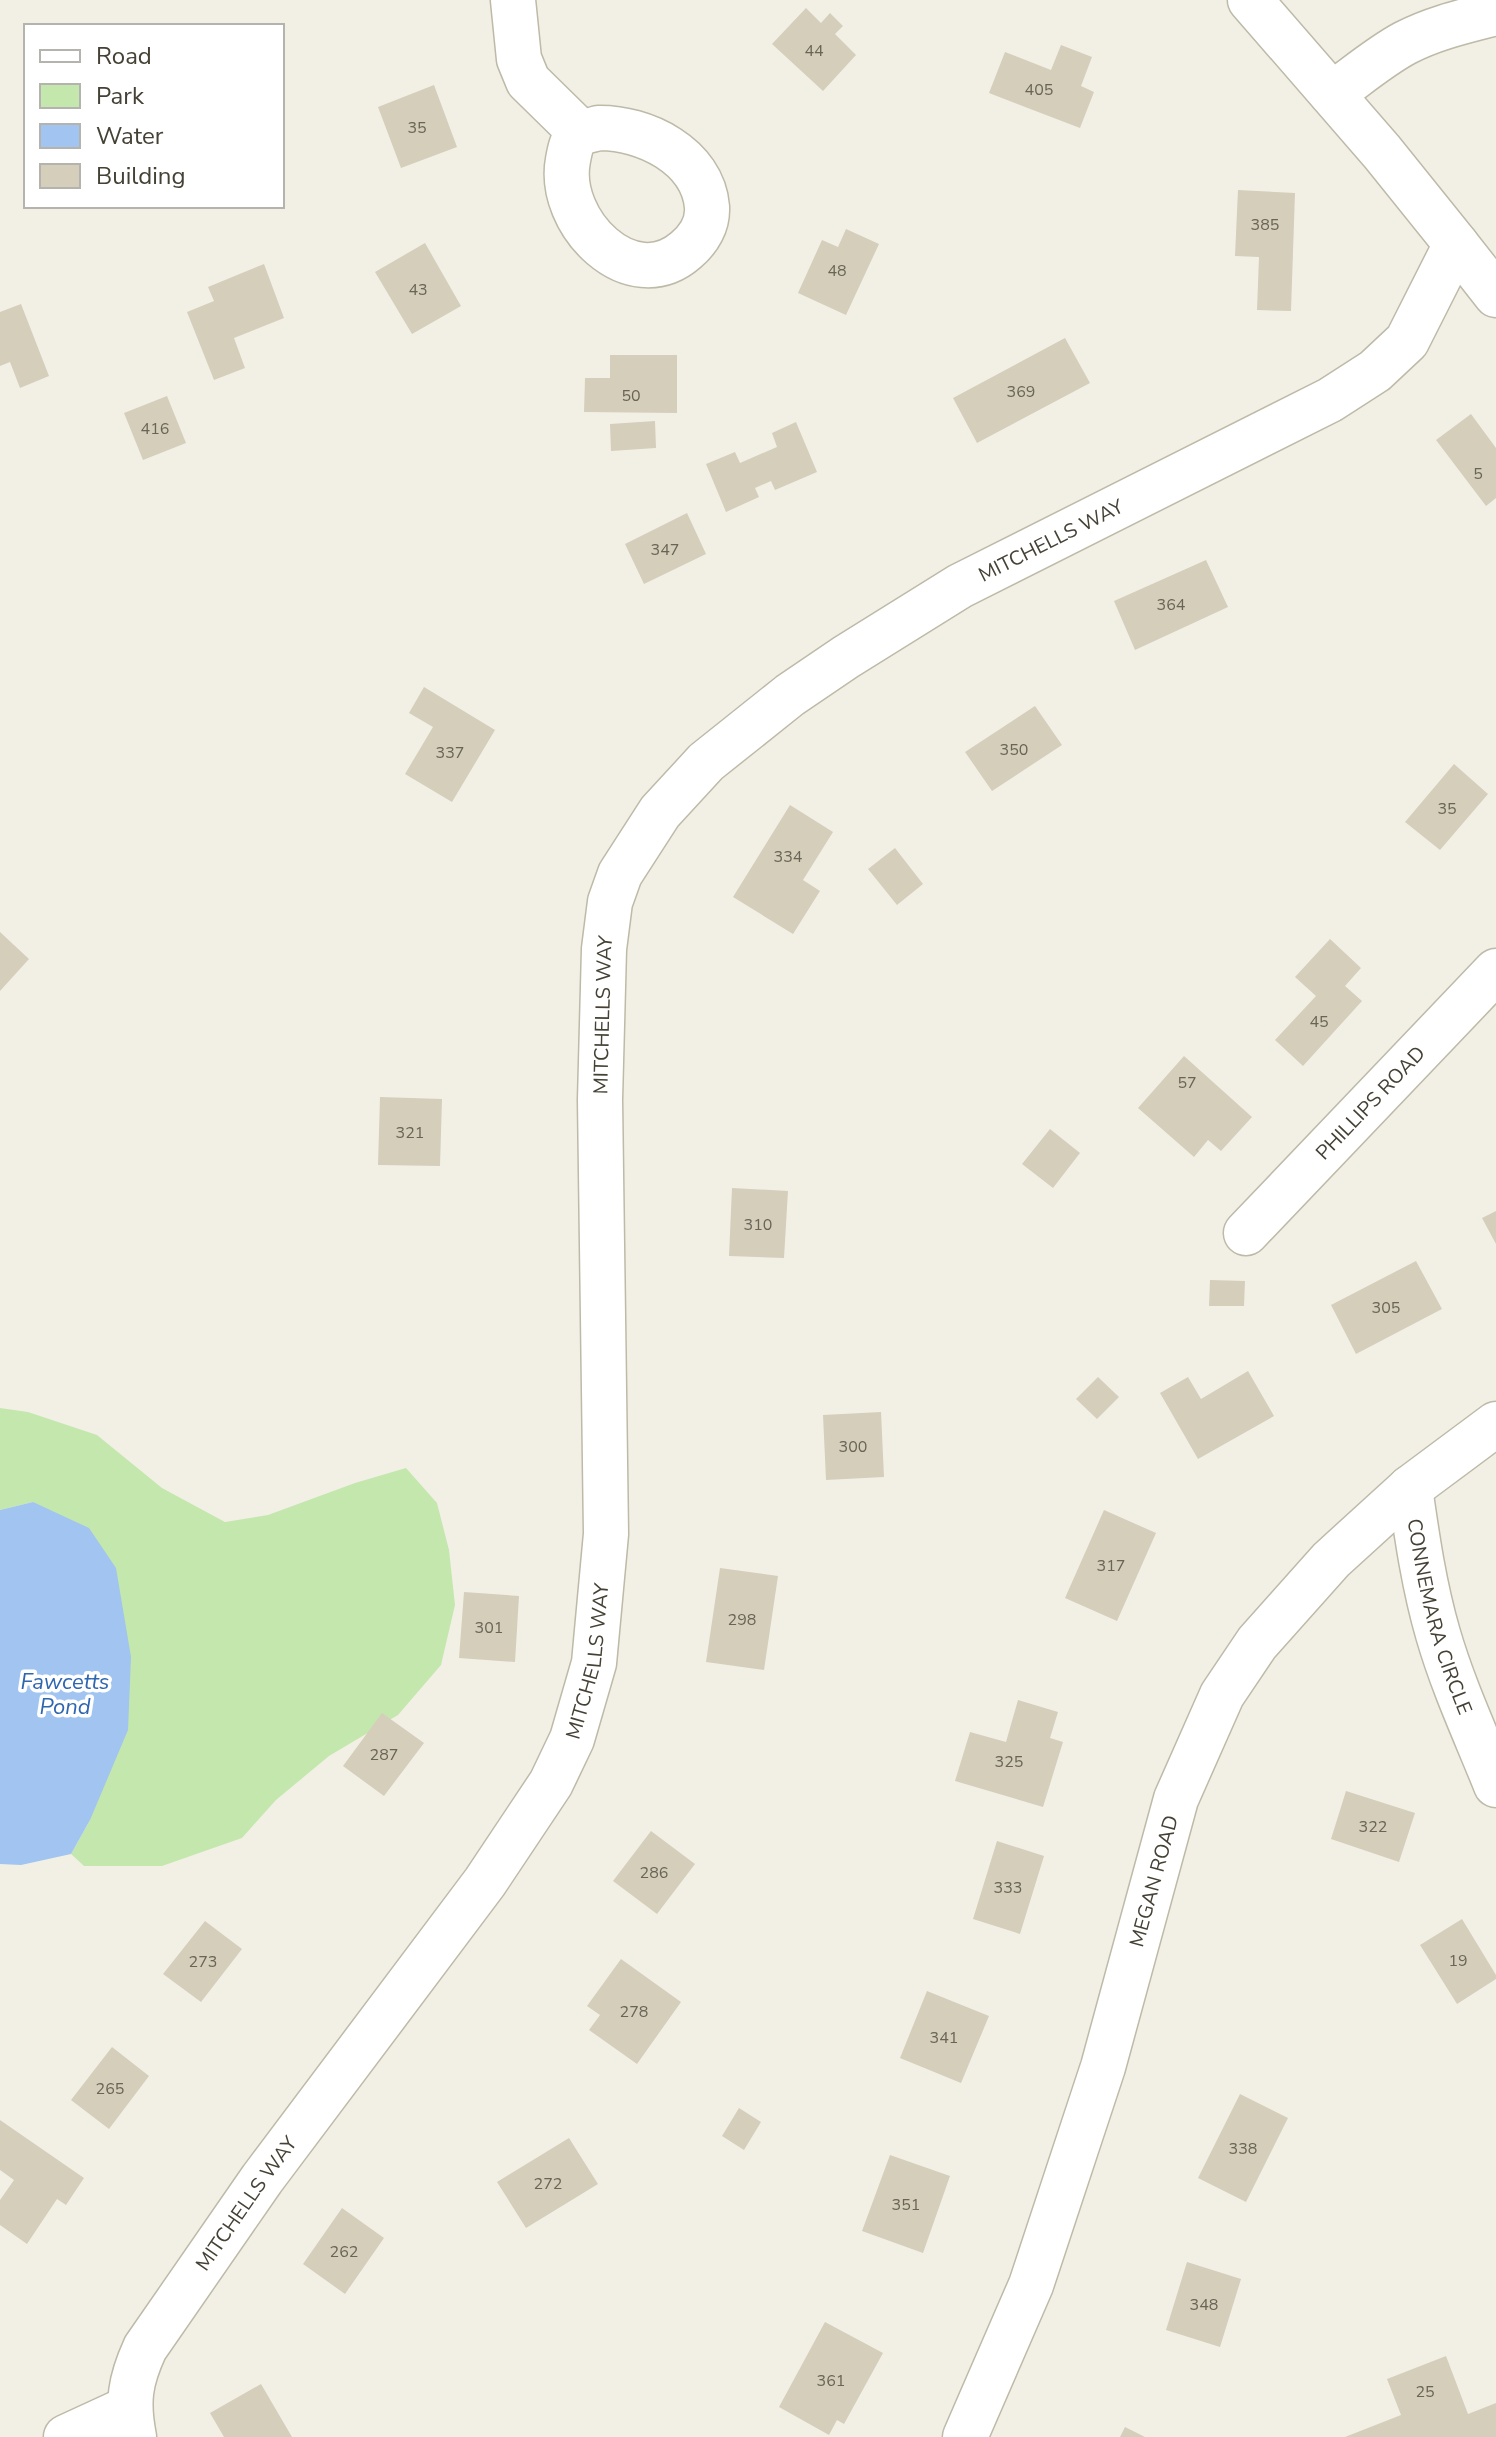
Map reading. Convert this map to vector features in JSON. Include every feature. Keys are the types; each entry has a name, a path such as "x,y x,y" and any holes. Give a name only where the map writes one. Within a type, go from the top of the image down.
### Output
{"street":[{"path":"513,0 519,59 528,81 581,133"},
{"path":"1250,0 1332,94 1496,295"},
{"path":"1332,94 1379,59 1407,43 1442,28 1496,13"},
{"name":"MITCHELLS WAY","path":"66,2437 132,2422 134,2374 145,2348 262,2179 485,1882 551,1783 572,1739 594,1663 605,1546 600,1100 604,949 610,902 620,874 660,812 706,762 790,695 846,657 960,586 1316,408 1375,371 1407,341 1456,244"},
{"name":"PHILLIPS ROAD","path":"1246,1233 1496,971"},
{"name":"MEGAN ROAD","path":"965,2437 1031,2285 1103,2067 1176,1799 1222,1695 1257,1643 1331,1560 1410,1488 1496,1424"},
{"name":"CONNEMARA CIRCLE","path":"1410,1488 1422,1567 1437,1632 1496,1785"}],"green space":[{"path":"0,1408 28,1412 97,1435 162,1488 225,1522 268,1515 406,1468 437,1503 449,1550 455,1605 441,1665 398,1715 329,1756 276,1800 242,1838 162,1866 84,1866 71,1854 90,1820 33,1502 0,1510"}],"water":[{"name":"Fawcetts Pond","path":"33,1502 89,1528 116,1568 131,1657 128,1730 90,1820 71,1854 21,1865 0,1864 0,1510"}],"building":[{"path":"806,8 821,23 830,13 843,26 835,34 856,55 823,91 772,44"},
{"path":"1061,45 1092,57 1081,86 1094,92 1080,128 989,93 1005,52 1051,70"},
{"path":"434,85 457,147 401,168 378,107"},
{"path":"1238,190 1295,193 1291,311 1257,310 1259,257 1235,256"},
{"path":"846,229 879,244 846,315 798,293 822,240 838,247"},
{"path":"425,243 461,306 412,334 375,272"},
{"path":"264,264 284,318 234,338 245,368 214,380 187,312 214,301 208,287"},
{"path":"21,304 49,376 20,388 10,362 0,366 0,312"},
{"path":"1065,338 1090,383 977,443 953,398"},
{"path":"610,355 677,355 677,413 584,412 585,378 610,378"},
{"path":"167,396 186,443 143,460 124,413"},
{"path":"1471,414 1496,448 1496,498 1486,506 1436,440"},
{"path":"655,421 656,448 611,451 610,424"},
{"path":"796,422 817,472 775,490 771,481 755,488 759,497 726,512 706,464 735,452 740,463 777,447 772,433"},
{"path":"687,513 706,554 644,584 625,544"},
{"path":"1206,560 1228,607 1135,650 1114,601"},
{"path":"424,687 495,730 452,802 405,774 433,727 409,713"},
{"path":"1035,706 1062,745 992,791 965,752"},
{"path":"1454,764 1488,794 1440,850 1405,822"},
{"path":"790,805 833,832 803,880 820,891 793,934 733,897"},
{"path":"895,848 923,884 897,905 868,869"},
{"path":"0,932 29,959 0,991"},
{"path":"1330,939 1361,968 1345,986 1362,1001 1303,1066 1275,1040 1316,996 1295,977"},
{"path":"1184,1056 1252,1117 1221,1151 1208,1140 1194,1157 1138,1108"},
{"path":"380,1097 442,1099 440,1166 378,1165"},
{"path":"1050,1129 1080,1153 1053,1188 1022,1164"},
{"path":"732,1188 788,1191 784,1258 729,1256"},
{"path":"1496,1211 1496,1244 1482,1218"},
{"path":"1416,1261 1442,1309 1356,1354 1331,1305"},
{"path":"1210,1280 1245,1281 1244,1306 1209,1306"},
{"path":"1248,1371 1274,1416 1198,1459 1160,1393 1188,1377 1201,1399"},
{"path":"1098,1377 1119,1397 1097,1419 1076,1399"},
{"path":"881,1412 884,1477 826,1480 823,1415"},
{"path":"1104,1510 1156,1533 1117,1621 1065,1598"},
{"path":"720,1568 778,1576 764,1670 706,1662"},
{"path":"464,1592 519,1596 515,1662 459,1658"},
{"path":"1018,1700 1058,1712 1050,1738 1063,1742 1043,1807 955,1781 970,1732 1006,1742"},
{"path":"382,1713 424,1743 384,1796 343,1766"},
{"path":"1346,1791 1415,1813 1399,1862 1331,1839"},
{"path":"651,1831 695,1864 657,1914 613,1881"},
{"path":"997,1841 1044,1856 1020,1934 973,1919"},
{"path":"1462,1919 1496,1979 1457,2004 1420,1945"},
{"path":"205,1921 242,1949 201,2002 163,1974"},
{"path":"621,1959 681,2002 637,2064 589,2030 600,2015 587,2006"},
{"path":"927,1991 989,2016 961,2083 900,2058"},
{"path":"112,2047 149,2076 109,2129 71,2100"},
{"path":"1240,2094 1288,2118 1246,2202 1198,2178"},
{"path":"739,2108 761,2122 744,2150 722,2136"},
{"path":"0,2120 84,2178 66,2205 57,2199 27,2244 0,2225 0,2200 14,2180 0,2170"},
{"path":"569,2138 598,2184 526,2228 497,2182"},
{"path":"890,2155 950,2176 923,2253 862,2231"},
{"path":"342,2208 384,2238 345,2294 303,2264"},
{"path":"1187,2262 1241,2279 1220,2347 1166,2330"},
{"path":"825,2322 883,2353 844,2424 837,2420 829,2435 779,2407"},
{"path":"1446,2356 1468,2414 1496,2403 1496,2437 1345,2437 1401,2415 1387,2379"},
{"path":"261,2384 292,2437 224,2437 210,2413"},
{"path":"1125,2427 1145,2437 1120,2437"}]}
